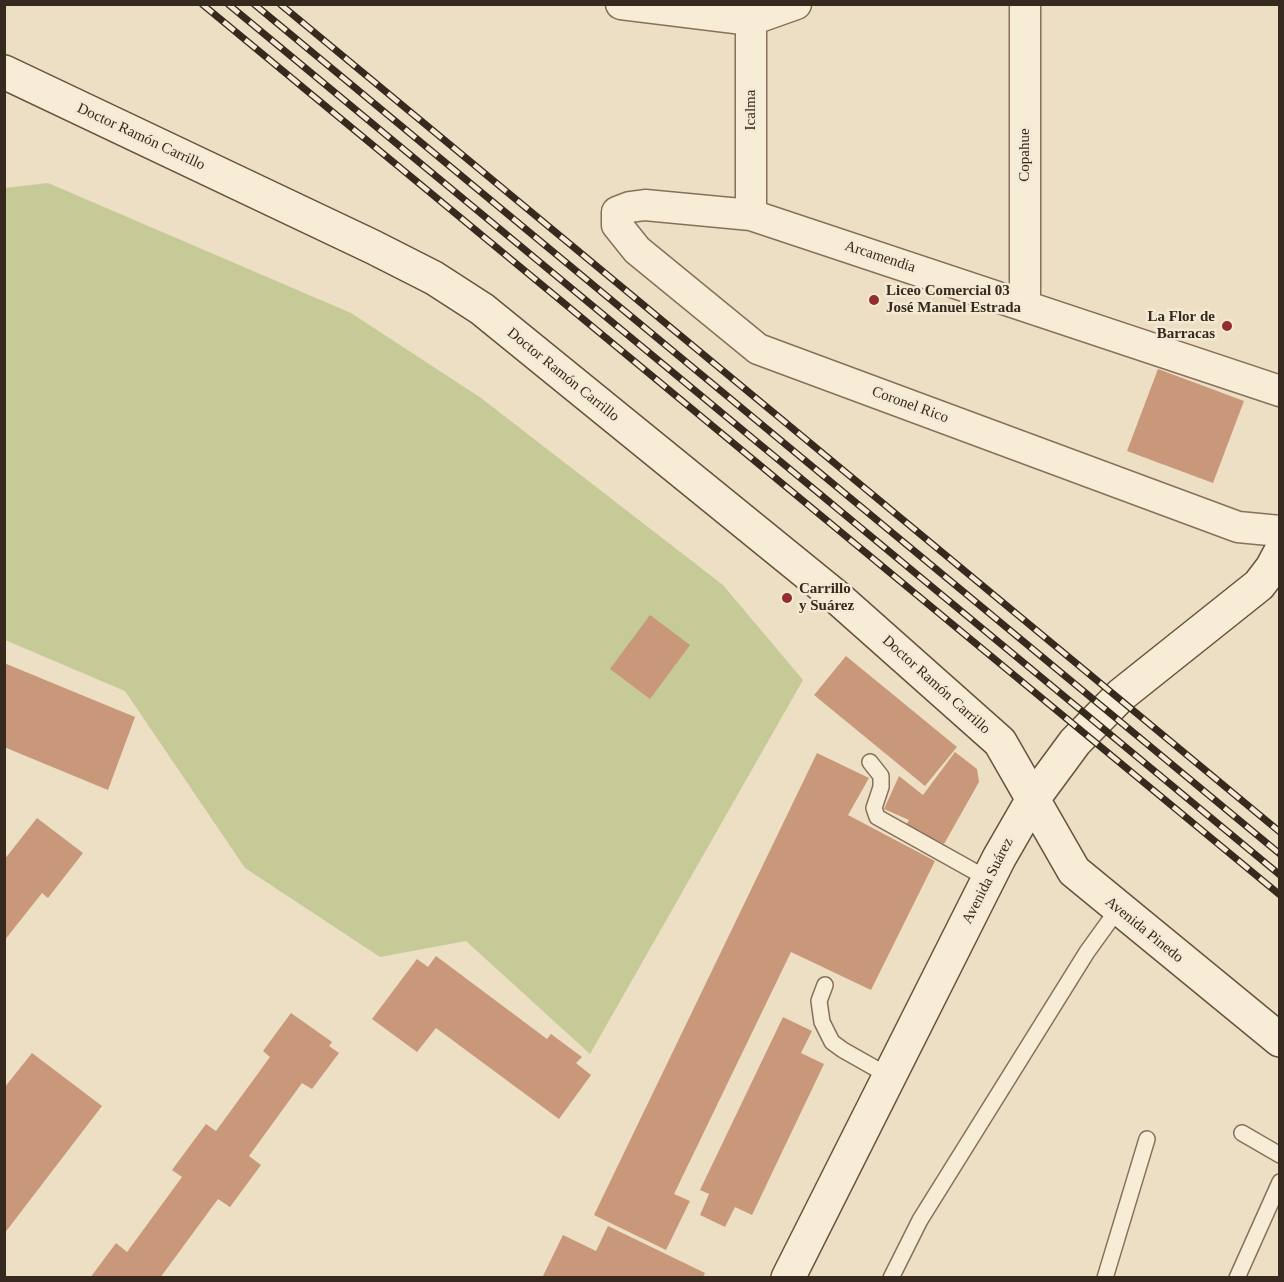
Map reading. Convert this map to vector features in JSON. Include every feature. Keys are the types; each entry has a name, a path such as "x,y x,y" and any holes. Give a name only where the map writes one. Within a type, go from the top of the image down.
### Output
{"main road":[{"name":"Doctor Ramón Carrillo","path":"4,72 373,247 434,278 473,303 848,607 1000,742 1033,799"},
{"name":"Avenida Suárez","path":"788,1278 988,879 1033,799 1075,742 1121,695 1258,585 1272,568 1280,553"},
{"name":"Avenida Pinedo","path":"1033,799 1074,870 1118,909 1280,1040"}],"street":[{"path":"621,4 751,12 796,4"},
{"name":"Copahue","path":"1025,4 1025,304"},
{"name":"Icalma","path":"751,12 751,215"},
{"name":"Arcamendia","path":"645,205 751,215 1025,304 1280,391"},
{"name":"Coronel Rico","path":"645,205 617,212 617,225 637,250 758,349 1238,527 1280,531"}],"lane":[{"path":"870,762 881,776 881,787 874,808 877,817 988,879"},
{"path":"891,1278 920,1220 1087,952 1118,909"},
{"path":"825,985 819,1001 822,1022 832,1042 889,1076"},
{"path":"1242,1133 1280,1155"},
{"path":"1105,1278 1147,1139"},
{"path":"1237,1278 1280,1182"}],"green space":[{"path":"48,183 351,313 481,398 723,585 803,680 590,1054 466,941 380,957 245,868 125,691 5,640 4,188"}],"building":[{"path":"1158,369 1244,401 1213,483 1127,451"},
{"path":"650,615 690,645 650,699 610,669"},
{"path":"846,656 957,747 925,786 814,695"},
{"path":"4,663 135,717 108,790 4,747"},
{"path":"955,752 977,769 979,782 944,844 906,825 909,820 884,809 899,776 923,795"},
{"path":"817,753 869,778 848,815 935,861 871,990 791,952 674,1194 690,1201 666,1250 594,1215"},
{"path":"37,818 83,853 48,898 42,893 4,941 4,860"},
{"path":"436,956 547,1039 551,1034 582,1057 576,1063 591,1075 559,1119 436,1028 417,1052 372,1019 417,959 428,967"},
{"path":"291,1013 332,1042 329,1046 339,1053 312,1089 302,1083 249,1156 261,1165 230,1207 218,1199 160,1278 90,1278 116,1243 127,1252 182,1177 172,1170 206,1124 216,1131 270,1057 263,1051"},
{"path":"783,1017 812,1031 801,1053 824,1064 752,1215 735,1207 725,1227 700,1215 709,1194 700,1190"},
{"path":"32,1053 102,1106 4,1234 4,1088"},
{"path":"608,1226 705,1273 703,1278 542,1278 563,1235 596,1251"}],"railway":[{"path":"202,4 1280,895"},
{"path":"228,4 1280,875"},
{"path":"254,4 1280,854"},
{"path":"280,4 1280,832"}],"place":[{"name":"Liceo Comercial 03 José Manuel Estrada","path":"874,300"},
{"name":"La Flor de Barracas","path":"1227,326"},
{"name":"Carrillo y Suárez","path":"787,598"}]}
